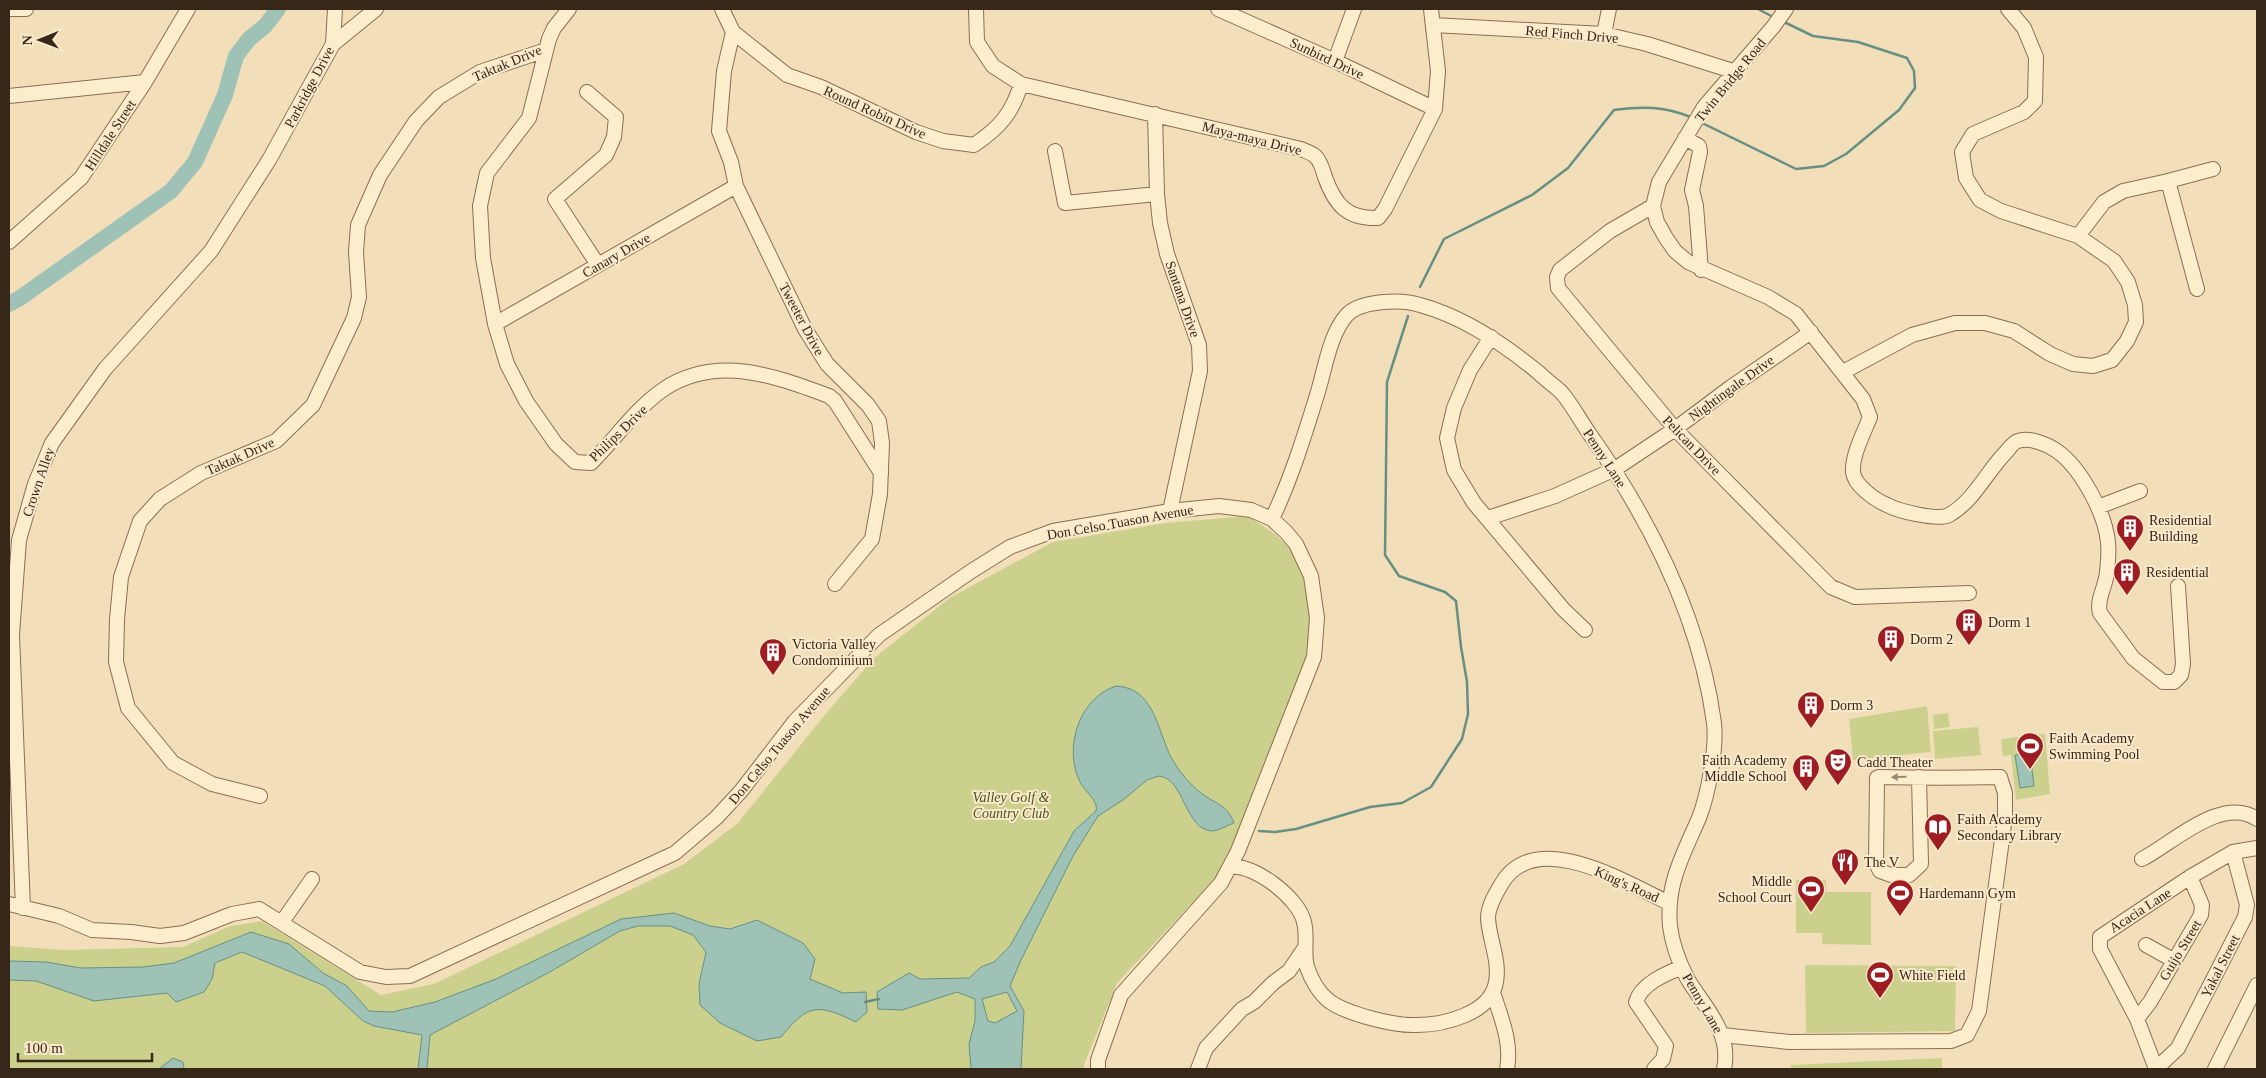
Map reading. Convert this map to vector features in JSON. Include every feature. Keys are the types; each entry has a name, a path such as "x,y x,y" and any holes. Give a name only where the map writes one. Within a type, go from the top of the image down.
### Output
{"street":[{"path":"9,9 26,9"},
{"name":"Hilldale Street","path":"9,242 82,178 144,82 188,9"},
{"name":"Parkridge Drive","path":"269,160 334,44 335,9"},
{"path":"334,44 376,9"},
{"name":"Taktak Drive","path":"260,796 212,784 173,764 128,708 116,662 117,619 121,577 140,521 160,499 201,473 276,441 313,405 354,318 359,297 356,252 358,225 380,175 416,121 439,97 480,72 546,50 554,28 569,9"},
{"name":"Round Robin Drive","path":"722,9 733,32 787,75 821,87 916,132 943,141 974,145 994,131 1015,104 1021,84"},
{"path":"976,9 977,42 993,66 1021,84"},
{"name":"Sunbird Drive","path":"1218,9 1335,61 1435,109"},
{"path":"1335,61 1354,9"},
{"name":"Maya-maya Drive","path":"1021,84 1275,142 1315,155 1322,167 1332,196 1348,212 1363,219 1378,218 1385,209 1435,109 1438,71 1431,9"},
{"path":"1604,34 1609,9"},
{"name":"Twin Bridge Road","path":"1653,206 1658,182 1704,107 1736,72 1786,9"},
{"path":"1843,372 1912,335 1955,323 1985,323 2014,331 2050,354 2073,364 2093,366 2112,360 2127,341 2136,322 2135,305 2128,282 2114,261 2078,236 2001,212 1980,200 1966,178 1962,152 1973,134 2024,112 2035,101 2036,57 2024,28 2008,9"},
{"name":"Red Finch Drive","path":"1433,25 1604,34 1647,44 1736,72"},
{"name":"Tweeter Drive","path":"733,32 725,66 719,130 731,162 736,186 805,329 827,364 868,405 879,421 882,443 880,494 872,539 835,584"},
{"path":"725,66 736,53 751,46"},
{"name":"Philips Drive","path":"546,50 529,118 487,174 480,206 483,258 496,324 507,364 526,401 556,444 575,462 591,463 638,412 664,389 703,372 744,371 783,379 829,396 835,401 881,473"},
{"path":"9,96 144,82"},
{"path":"587,92 616,117 614,137 606,155 555,199 598,265"},
{"name":"Santana Drive","path":"1155,114 1157,194 1160,223 1167,254 1199,344 1200,371 1170,511"},
{"path":"1687,136 1699,146 1700,152 1692,190 1696,206 1701,270"},
{"path":"1055,150 1065,203 1157,194"},
{"name":"Crown Alley","path":"23,908 12,635 19,540 35,484 52,443 105,369 211,251 269,160"},
{"path":"2078,236 2104,202 2123,191 2213,169"},
{"path":"2168,181 2197,289"},
{"name":"Canary Drive","path":"496,324 736,186"},
{"path":"1653,206 1657,222 1674,250 1701,270 1768,297 1796,314 1863,399 1870,418 1856,454 1853,472 1859,486 1886,505 1919,515 1946,517 1958,509 1971,496 1993,465 2016,441 2029,439 2057,451 2083,479 2098,507 2108,541 2107,574 2098,606 2100,612 2133,658 2163,682 2174,682 2181,676 2183,664 2178,586"},
{"name":"Pelican Drive","path":"1653,206 1610,231 1560,270 1557,278 1558,288 1675,429 1831,587 1855,597 1969,593"},
{"name":"Penny Lane","path":"1272,519 1288,485 1334,338 1347,314 1369,304 1394,301 1411,302 1432,308 1492,337 1561,392 1614,469 1664,558 1692,635 1706,684 1714,723 1713,759 1700,815 1685,845 1676,870 1669,903 1670,929 1682,967 1722,1034 1725,1050 1724,1069"},
{"name":"Nightingale Drive","path":"1488,518 1555,496 1614,469 1675,429 1731,386 1811,332"},
{"path":"1492,337 1470,370 1454,408 1447,438 1454,470 1474,503 1563,609 1585,630"},
{"path":"2098,507 2140,491"},
{"name":"Don Celso Tuason Avenue","path":"9,904 59,916 92,930 160,936 184,933 232,914 259,909 360,972 386,977 410,976 675,853 716,818 740,791 795,721 879,635 1010,548 1053,530 1170,511 1219,506 1251,510 1272,519 1296,544 1311,576 1317,618 1314,657 1276,760 1230,867 1221,883 1121,995 1098,1060 1098,1069"},
{"path":"1722,1034 1789,1042 1953,1047 1967,1035 1979,1011 2005,817 2005,793 2000,777 1920,777 1877,778 1876,862 1880,871 1891,874 1910,875 1921,864 1920,777"},
{"path":"2142,860 2210,817 2233,812 2247,814 2257,819"},
{"name":"Acacia Lane","path":"2156,1069 2137,1019 2100,949 2100,937 2190,877 2233,852 2257,848"},
{"name":"Yakal Street","path":"2156,1069 2178,1048 2245,918 2247,906 2233,852"},
{"name":"King's Road","path":"1492,992 1496,982 1496,961 1488,917 1494,897 1503,880 1515,868 1534,860 1563,860 1616,877 1669,903"},
{"path":"1230,867 1238,866 1272,882 1284,892 1298,909 1304,920 1304,949 1310,976 1329,1001 1342,1008 1390,1022 1415,1026 1467,1014 1486,1003 1492,992"},
{"name":"Guijo Street","path":"2137,1019 2150,1002 2203,910 2190,877"},
{"path":"282,922 312,879"},
{"path":"2146,945 2173,960"},
{"path":"1198,1069 1206,1048 1242,1009 1254,1002 1273,982 1289,970 1304,949"},
{"name":"Penny Lane","path":"1654,1069 1667,1052 1666,1046 1636,1002 1649,984 1682,967"},
{"path":"2215,1069 2257,985"},
{"path":"1492,992 1507,1036 1510,1055 1507,1069"}],"green space":[{"name":"Valley Golf & Country Club","path":"1248,516 1275,534 1293,552 1313,597 1309,654 1234,844 1214,880 1117,983 1084,1069 9,1069 9,946 63,950 183,947 230,926 262,921 381,995 434,984 684,864 738,823 823,717 874,658 951,597 1053,542 1165,523"},
{"path":"1927,706 1931,752 1853,760 1849,719"},
{"path":"1948,713 1950,727 1934,729 1933,715"},
{"path":"1978,727 1981,755 1935,759 1933,731"},
{"name":"Faith Academy Swimming Pool","path":"2045,734 2050,794 2016,800 2011,755 2003,756 2001,739"},
{"path":"1796,880 1826,880 1826,892 1871,892 1871,945 1822,944 1822,933 1796,933"},
{"name":"White Field","path":"1805,965 1956,966 1955,1031 1806,1033"},
{"path":"1942,1058 1942,1069 1791,1069 1791,1065"}],"water":[{"path":"1116,686 1130,689 1140,695 1148,704 1175,764 1190,783 1201,793 1228,812 1234,823 1214,831 1203,828 1190,814 1174,785 1167,779 1159,776 1147,780 1123,800 1098,816 1073,856 1010,986 1024,1011 1021,1069 971,1069 969,1044 975,1021 975,999 957,992 902,1010 878,1009 877,992 909,973 920,979 969,978 981,967 994,962 1010,946 1074,831 1096,811 1094,800 1080,782 1075,769 1073,754 1074,740 1084,713 1092,701 1103,692","holes":["1007,992 1017,1011 995,1023 988,1021 982,999"]},
{"path":"2030,753 2034,786 2020,788 2015,755"},
{"path":"674,913 710,926 730,929 757,920 803,943 815,959 810,979 843,993 866,992 867,1012 856,1022 832,1012 814,1010 799,1018 781,1037 757,1041 720,1023 700,1005 699,984 706,952 693,935 670,926 638,926 620,931 548,973 430,1035 427,1069 418,1069 422,1035 374,1026 363,1021 325,986 242,952 215,963 212,979 204,992 176,1002 167,993 94,1001 36,981 9,980 9,961 46,962 81,968 143,967 174,963 251,932 289,944 323,973 347,986 369,1011 392,1012 435,1002 496,979 621,919"},
{"path":"173,1058 183,1062 184,1067 182,1069 159,1069"}],"waterway":[{"path":"9,304 171,191 195,162 225,95 236,56 249,39 265,26 278,9"},
{"path":"1758,9 1775,18"},
{"path":"1700,122 1796,169 1824,166 1846,154 1899,110 1915,88 1914,71 1907,58 1858,42 1813,36 1782,21"},
{"path":"1420,287 1444,239 1532,195 1568,168 1614,110 1654,108 1673,111 1693,118"},
{"path":"1259,831 1275,832 1296,829 1370,807 1402,803 1431,787 1462,739 1468,714 1467,682 1456,601 1445,592 1399,576 1385,555 1387,382 1408,316"},
{"path":"865,1002 879,999"}],"place":[{"name":"Residential Building","path":"2130,552"},
{"name":"Residential","path":"2127,596"},
{"name":"Dorm 1","path":"1969,646"},
{"name":"Dorm 2","path":"1891,663"},
{"name":"Victoria Valley Condominium","path":"773,676"},
{"name":"Dorm 3","path":"1811,729"},
{"name":"Faith Academy Swimming Pool","path":"2030,770"},
{"name":"Cadd Theater","path":"1838,786"},
{"name":"Faith Academy Middle School","path":"1806,792"},
{"name":"Faith Academy Secondary Library","path":"1938,851"},
{"name":"The V","path":"1845,886"},
{"name":"Middle School Court","path":"1811,913"},
{"name":"Hardemann Gym","path":"1900,917"},
{"name":"White Field","path":"1880,999"}]}
